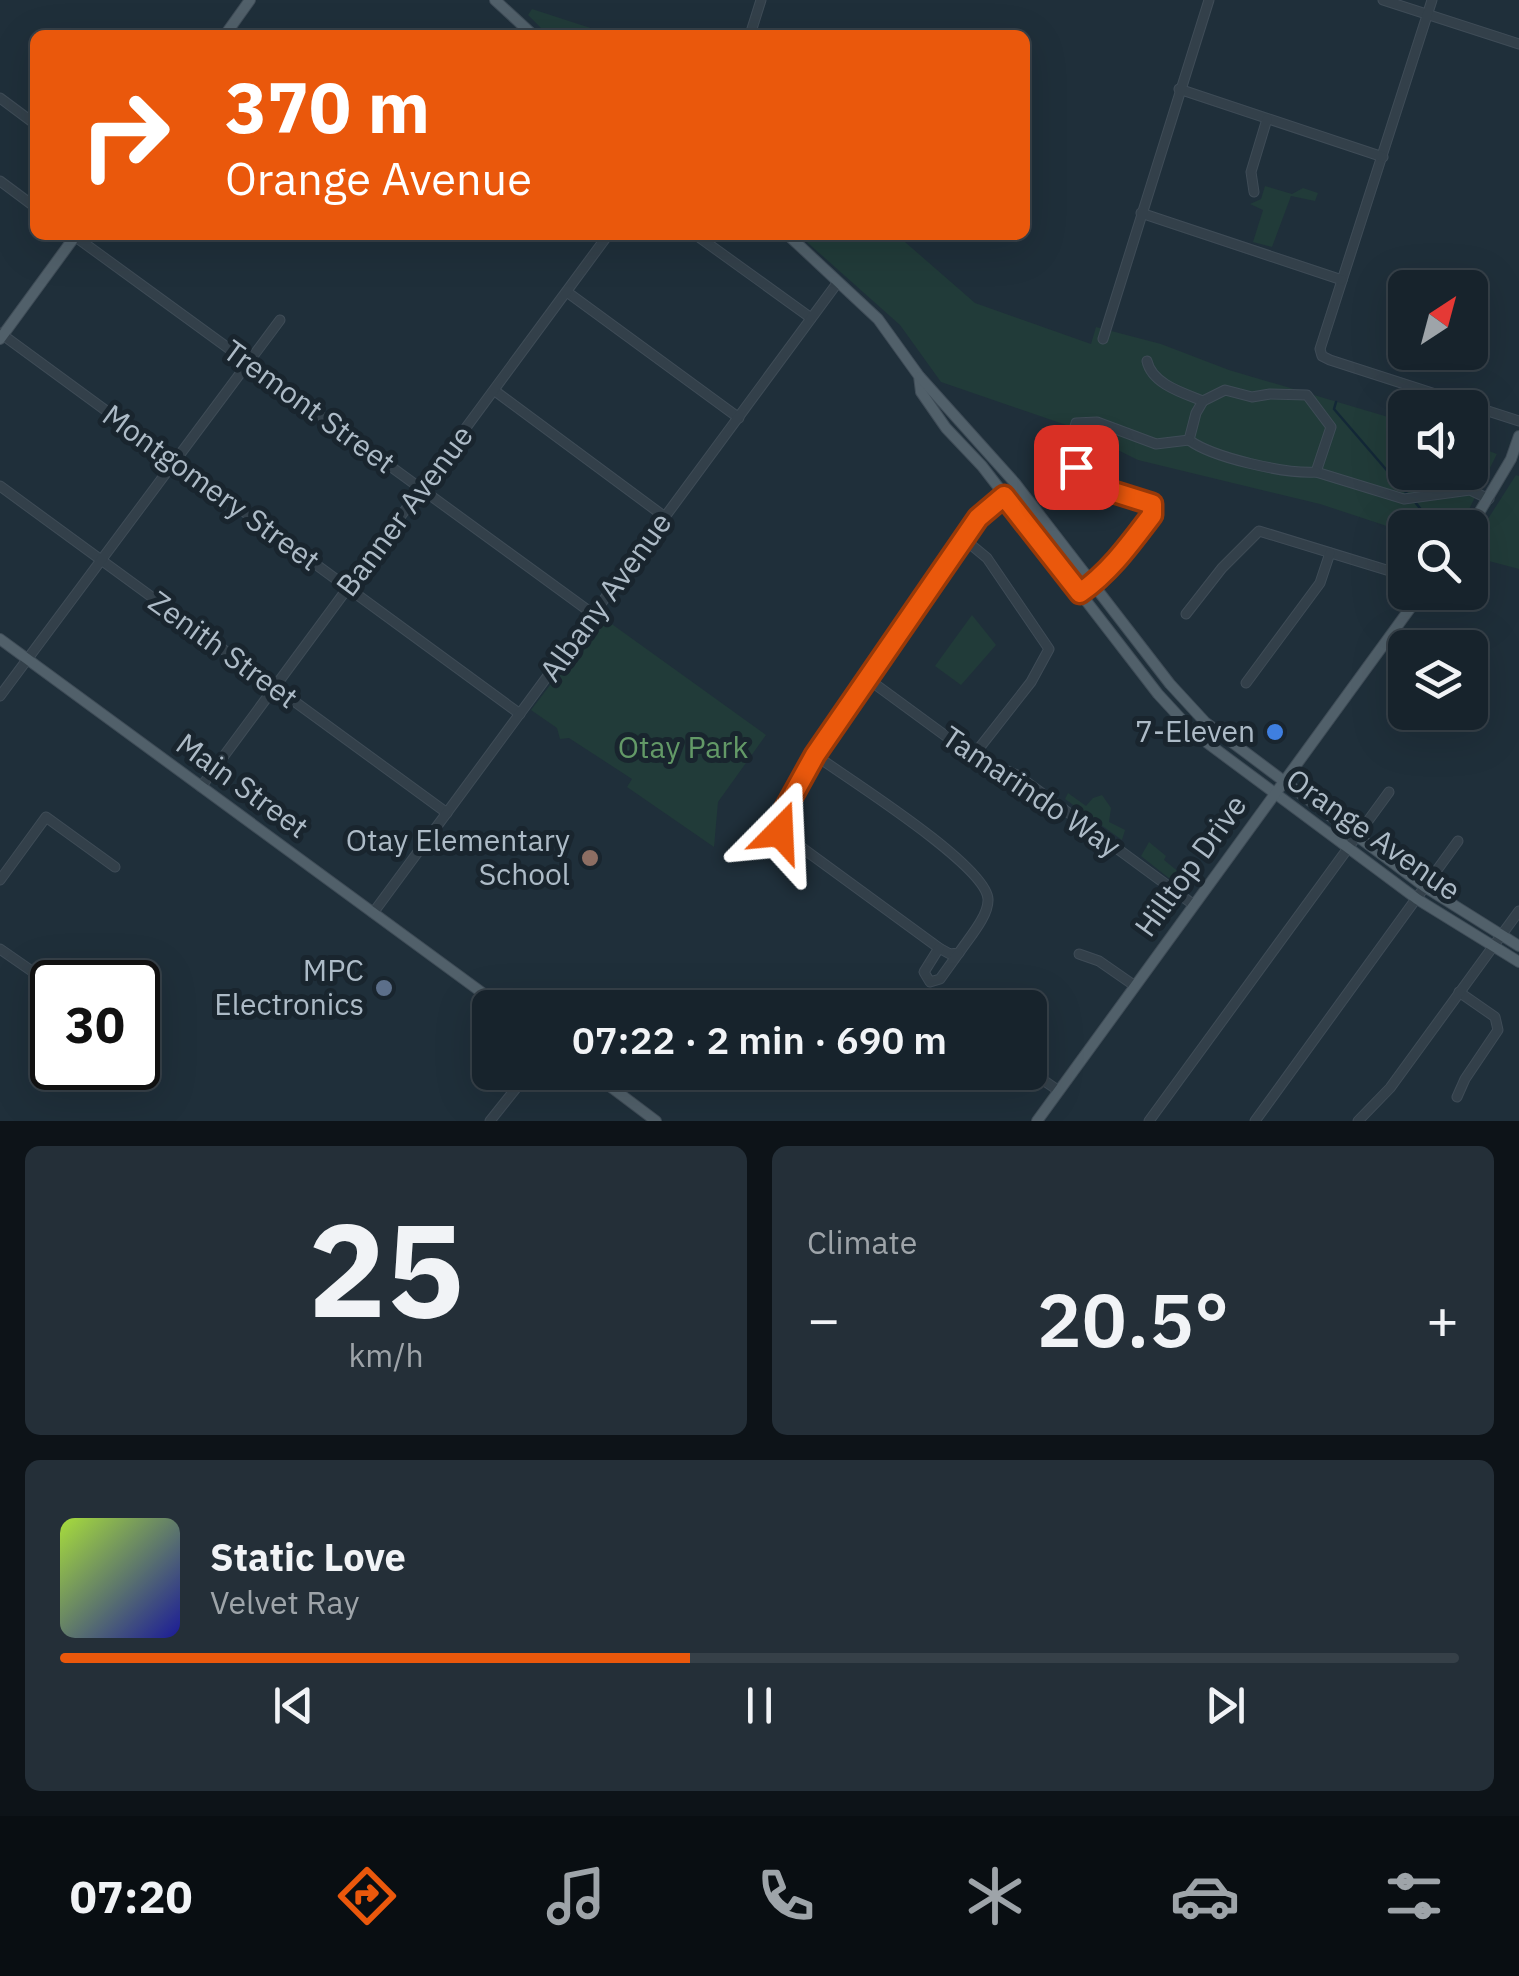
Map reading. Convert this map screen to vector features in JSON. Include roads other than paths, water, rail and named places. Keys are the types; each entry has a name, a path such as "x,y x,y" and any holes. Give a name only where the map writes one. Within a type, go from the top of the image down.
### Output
{"main road":[{"path":"229,30 250,0"},
{"path":"495,0 528,30"},
{"path":"1,336 72,240"},
{"name":"Orange Avenue","path":"793,240 878,319 919,376 1017,486 1188,706 1221,736 1425,887 1519,946"},
{"name":"Orange Avenue","path":"919,376 921,392 946,428 982,466 1179,718 1211,749 1417,898 1519,962"},
{"path":"1482,510 1511,459 1519,436"},
{"path":"1004,496 1017,486"},
{"name":"Hilltop Drive","path":"1037,1121 1409,610"},
{"name":"Main Street","path":"0,639 478,990"},
{"path":"614,1090 656,1121"}],"street":[{"path":"752,30 761,0"},
{"path":"1102,338 1209,0"},
{"path":"1383,0 1519,44"},
{"path":"1432,0 1320,348 1322,356 1330,360 1519,421"},
{"path":"1179,90 1383,156"},
{"path":"0,98 30,120"},
{"path":"1254,192 1251,172 1267,119"},
{"path":"0,181 30,203"},
{"path":"1142,213 1342,280"},
{"name":"Tremont Street","path":"80,240 593,614"},
{"name":"Banner Avenue","path":"201,787 604,240"},
{"path":"703,240 811,318"},
{"name":"Albany Avenue","path":"373,913 838,282"},
{"path":"567,292 738,418"},
{"path":"0,696 280,320"},
{"name":"Montgomery Street","path":"1,336 520,714"},
{"path":"1146,360 1148,370 1167,385 1203,401"},
{"path":"1190,440 1203,401 1225,390 1252,397 1307,396 1331,427 1316,472"},
{"path":"495,391 665,517"},
{"path":"1080,593 1107,573 1152,515 1152,504 1101,488 1076,467 1068,450 1076,423 1104,424 1156,444 1190,440 1209,451 1257,465 1316,472 1404,498 1470,490 1489,500"},
{"name":"Zenith Street","path":"0,486 447,813"},
{"path":"959,953 950,954 939,948 782,833 778,826 815,755 978,518 1004,496"},
{"path":"1186,614 1222,568 1259,531 1388,570"},
{"path":"964,539 988,558 1049,648 1046,659 973,756"},
{"path":"1246,683 1320,583 1330,553"},
{"name":"Tamarindo Way","path":"868,679 973,756 1017,775 1194,905"},
{"path":"815,755 962,860 986,888 988,906 940,979 930,982 924,972 939,948"},
{"path":"1149,1121 1388,792"},
{"path":"0,880 46,817 115,867"},
{"path":"1255,1121 1458,842"},
{"path":"1358,1121 1390,1088 1519,912"},
{"path":"0,949 30,970"},
{"path":"1079,954 1135,986"},
{"path":"1457,1097 1465,1078 1498,1030 1495,1016 1459,992"},
{"path":"1047,1083 1059,1091"},
{"path":"490,1121 515,1090"}],"waterway":[{"path":"1336,402 1334,409 1409,496"},
{"path":"1415,502 1421,510"}],"place":[{"name":"7-Eleven","path":"1275,732"},
{"name":"Otay Elementary School","path":"590,858"},
{"name":"MPC Electronics","path":"384,988"}],"park label":[{"name":"Otay Park","path":"683,748"}]}
